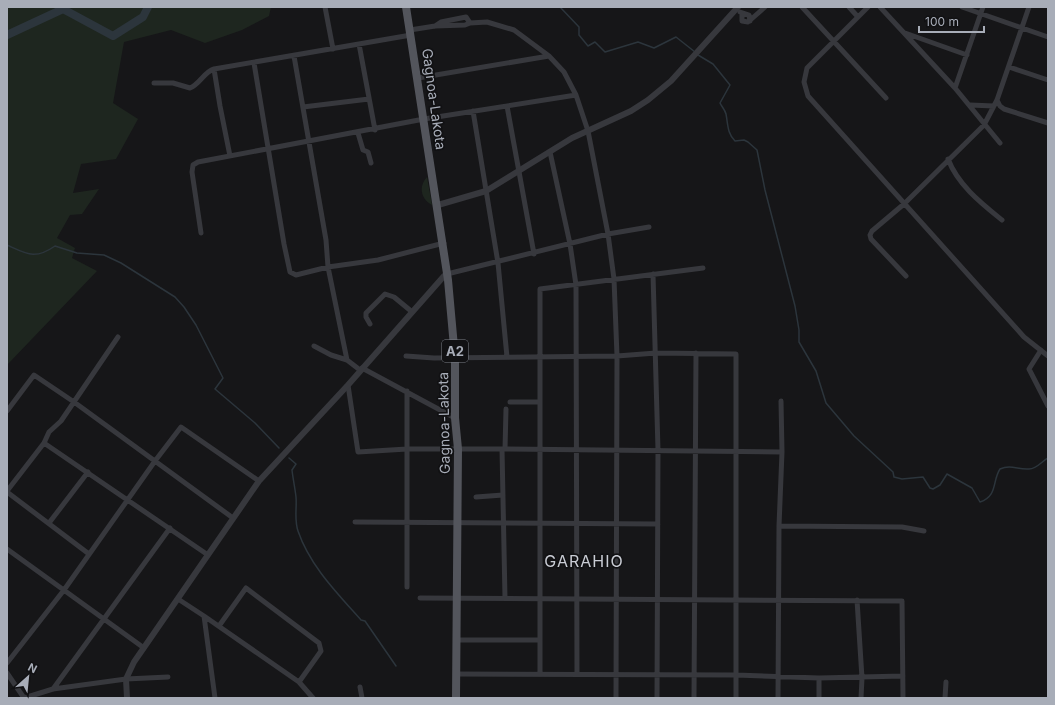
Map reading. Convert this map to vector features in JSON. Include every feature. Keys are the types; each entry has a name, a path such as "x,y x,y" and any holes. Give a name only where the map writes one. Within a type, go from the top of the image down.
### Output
{"main road":[{"name":"Gagnoa-Lakota","path":"406,7 444,243 455,358 455,418 458,449 456,698"}],"street":[{"path":"325,7 332,49"},
{"path":"438,205 486,191 588,131 631,111 662,90 737,8 742,14 749,15 750,21 765,7"},
{"path":"802,7 886,98"},
{"path":"850,7 858,17"},
{"path":"868,7 807,68 804,82 808,96 1024,337 1048,356"},
{"path":"880,7 955,88 1000,143"},
{"path":"962,7 1048,37"},
{"path":"955,88 983,7"},
{"path":"906,276 871,239 870,235 872,231 904,204 984,125 997,100 1029,7"},
{"path":"154,83 173,83 190,88 199,83 210,70 214,68 294,56 359,44 435,26 442,27 470,22 487,22 514,30 549,56 564,72 576,95 588,131 608,234 614,279 617,356 616,698"},
{"path":"904,33 966,55"},
{"path":"359,44 375,130"},
{"path":"294,56 326,240 328,267 347,360"},
{"path":"418,78 549,56"},
{"path":"254,63 290,272 296,275 328,267 378,260 444,243"},
{"path":"1009,67 1048,80"},
{"path":"214,68 230,156"},
{"path":"201,233 192,172 193,165 205,160 375,130 424,119 576,95"},
{"path":"303,107 370,98"},
{"path":"997,100 1000,106 1004,109 1048,123"},
{"path":"970,105 994,106"},
{"path":"507,106 534,254"},
{"path":"473,111 498,263 507,357"},
{"path":"358,133 362,150 368,151 371,163"},
{"path":"550,152 570,244 576,285 578,356 577,674"},
{"path":"948,159 956,174 969,191 1002,220"},
{"path":"127,698 126,679 134,662 259,481 348,385 444,276 608,234 649,227"},
{"path":"540,673 540,289 703,268"},
{"path":"654,274 658,450 657,698"},
{"path":"370,324 366,317 366,313 385,294 394,297 412,311"},
{"path":"89,554 7,492 44,443 49,432 61,421 118,337"},
{"path":"314,346 331,355 347,360 361,369 408,391 455,418"},
{"path":"1041,350 1029,369 1048,406"},
{"path":"406,356 455,358 617,356 656,353 736,354 736,698"},
{"path":"694,698 696,353"},
{"path":"7,411 34,375 74,402 233,518"},
{"path":"348,385 358,452 407,449 578,449 782,452"},
{"path":"407,587 408,391"},
{"path":"778,698 779,526 782,452 781,401"},
{"path":"510,402 540,402"},
{"path":"505,598 503,449 506,409"},
{"path":"7,663 64,590 155,461 181,427 259,481"},
{"path":"44,443 208,555"},
{"path":"49,523 88,472"},
{"path":"476,497 503,495"},
{"path":"355,522 503,522 577,524 617,522 658,524"},
{"path":"779,526 902,527 924,531"},
{"path":"53,689 170,528"},
{"path":"7,549 144,648"},
{"path":"219,626 246,588 319,643 321,651 299,682"},
{"path":"420,598 902,601 903,698"},
{"path":"178,599 299,682 313,698"},
{"path":"857,600 862,678 861,698"},
{"path":"204,616 215,698"},
{"path":"457,640 540,640"},
{"path":"7,673 24,698 53,689 126,679 168,677"},
{"path":"456,674 657,674 819,678 903,676"},
{"path":"819,678 819,698"},
{"path":"945,698 946,682"},
{"path":"360,687 362,698"}],"shaded area":[{"path":"7,7 271,7 269,16 242,30 205,43 171,30 124,42 113,103 138,119 116,159 81,164 73,193 99,189 82,214 70,215 57,238 75,248 72,258 97,271 7,365"},
{"path":"427,177 432,205 425,200 422,192 422,185"}],"waterway":[{"path":"7,35 63,9 113,36 143,17 148,7"},
{"path":"560,7 579,27 579,35 588,46 595,42 605,52 638,42 654,48 676,37 695,52"},
{"path":"698,55 713,64 730,85 720,103 726,113 730,135 735,141 744,140 757,150 765,190 795,306 799,330 799,342 816,371 826,403 854,436 893,472 894,477 902,479 923,477 930,488 933,489 940,485 947,474 972,488 980,502 990,496 1000,469 1008,467 1032,469 1048,458"},
{"path":"7,245 31,254 42,253 55,246 77,253 104,255 121,263 175,297 196,325 223,378 215,389 255,423 279,448"},
{"path":"289,458 296,464 292,470 296,497 296,522 303,544 325,578 361,620 365,621 396,666"}],"district":[{"name":"GARAHIO","path":"584,561"}]}
